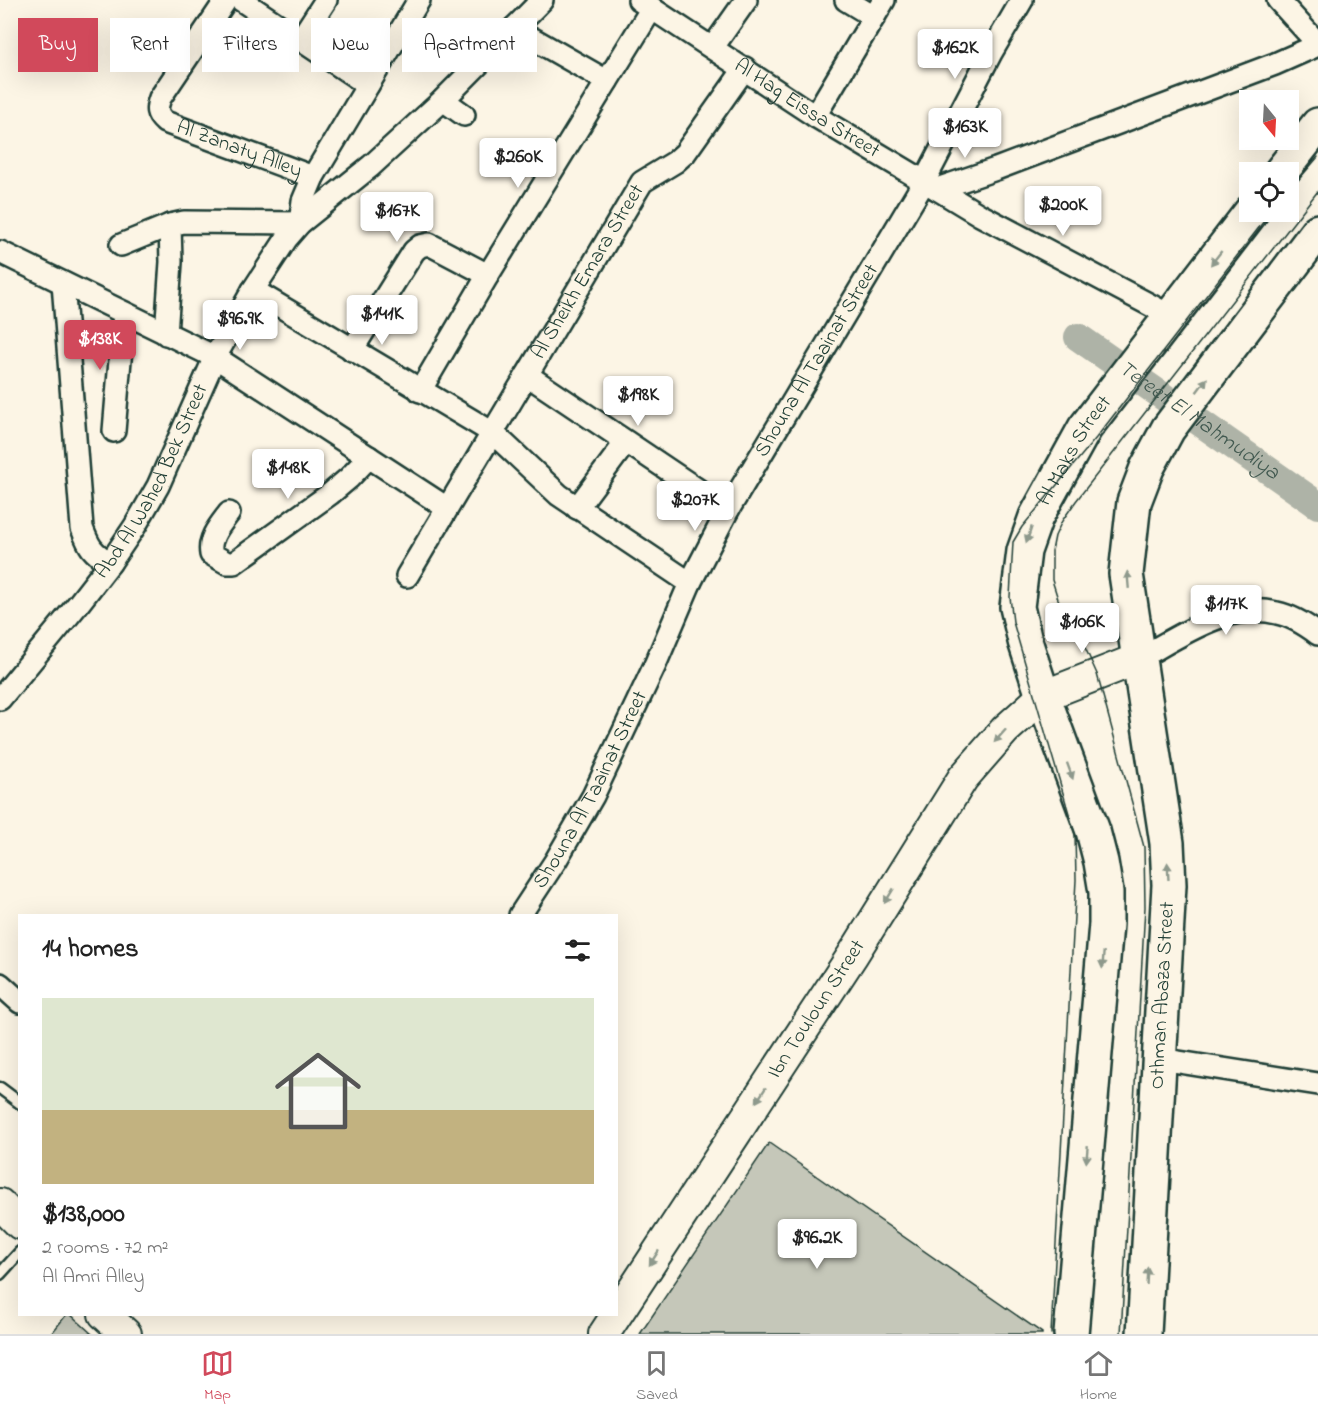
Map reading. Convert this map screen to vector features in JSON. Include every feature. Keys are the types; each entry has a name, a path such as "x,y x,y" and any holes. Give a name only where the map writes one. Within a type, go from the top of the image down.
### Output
{"main road":[{"path":"1289,162 1318,125"},
{"name":"Al Maks Street","path":"1043,696 1025,641 1017,607 1024,551 1036,517 1085,428 1243,222"},
{"path":"1140,658 1126,574 1134,502 1147,468 1168,429 1318,231"},
{"name":"Othman Abaza Street","path":"1140,658 1167,843 1168,896 1144,1334"},
{"path":"1043,696 1093,831 1106,892 1106,924 1071,1334"}],"street":[{"name":"Al Zanaty Alley","path":"226,0 160,98 157,108 158,116 165,122 314,177"},
{"path":"241,0 368,85"},
{"path":"300,40 326,0"},
{"path":"121,245 170,225 184,222 300,223 303,201 314,177 419,0"},
{"name":"Abd Al Wahed Bek Street","path":"524,18 542,0"},
{"path":"713,47 746,0"},
{"path":"815,116 879,8 846,0"},
{"name":"Shouna Al Taainat Street","path":"521,914 556,860 593,796 655,665 690,583 728,510 930,185 991,53 1022,0"},
{"path":"930,185 996,169 1275,64 1318,44 1278,0"},
{"path":"420,391 607,81 645,4"},
{"name":"Al Hag Eissa Street","path":"645,4 815,116 980,215 1171,316"},
{"path":"537,41 607,81"},
{"name":"Al Sheikh Emara Street","path":"407,576 642,182 675,162 685,153 745,68"},
{"name":"Abd Al Wahed Bek Street","path":"0,699 110,563 158,486 214,357 287,238 300,223 371,166 471,72"},
{"path":"443,100 464,115"},
{"path":"166,334 171,262 170,225"},
{"path":"352,350 420,246 429,244 488,275"},
{"path":"0,252 214,357 447,508"},
{"path":"63,284 82,528 89,546 96,554 110,563"},
{"path":"253,290 493,434 559,495 690,583"},
{"path":"114,431 124,313"},
{"path":"527,375 728,510"},
{"path":"577,508 626,442"},
{"path":"229,513 210,541 209,547 211,554 227,563 234,563 330,494 369,457"},
{"path":"1043,696 1140,658 1215,619 1251,610 1278,613 1304,624 1318,634"},
{"name":"Ibn Touloun Street","path":"618,1313 852,956 963,778 1005,730 1043,696"},
{"path":"0,984 18,1000"},
{"path":"1160,1059 1318,1084"},
{"path":"0,1204 18,1222"},
{"path":"0,1226 18,1239"},
{"path":"106,1316 126,1334"},
{"name":"Ibn Touloun Street","path":"604,1334 616,1316"}],"lane":[{"path":"0,1088 18,1102"},
{"path":"0,1274 18,1254"}],"building":[{"path":"769,1143 1042,1333 1042,1334 640,1334"},
{"path":"65,1316 72,1316 92,1334 51,1334"}],"waterway":[{"name":"Tereet El Mahmudiya","path":"1078,337 1318,505"}],"tram line":[{"path":"1299,179 1318,157"},
{"path":"1121,1334 1145,907 1144,847 1097,674 1082,641 1070,625 1052,580 1052,551 1055,536 1062,521 1076,501 1318,191"},
{"path":"1051,1334 1076,880 1075,834 1013,622 1010,597 1013,542 1022,527 1096,438 1263,222"}]}
